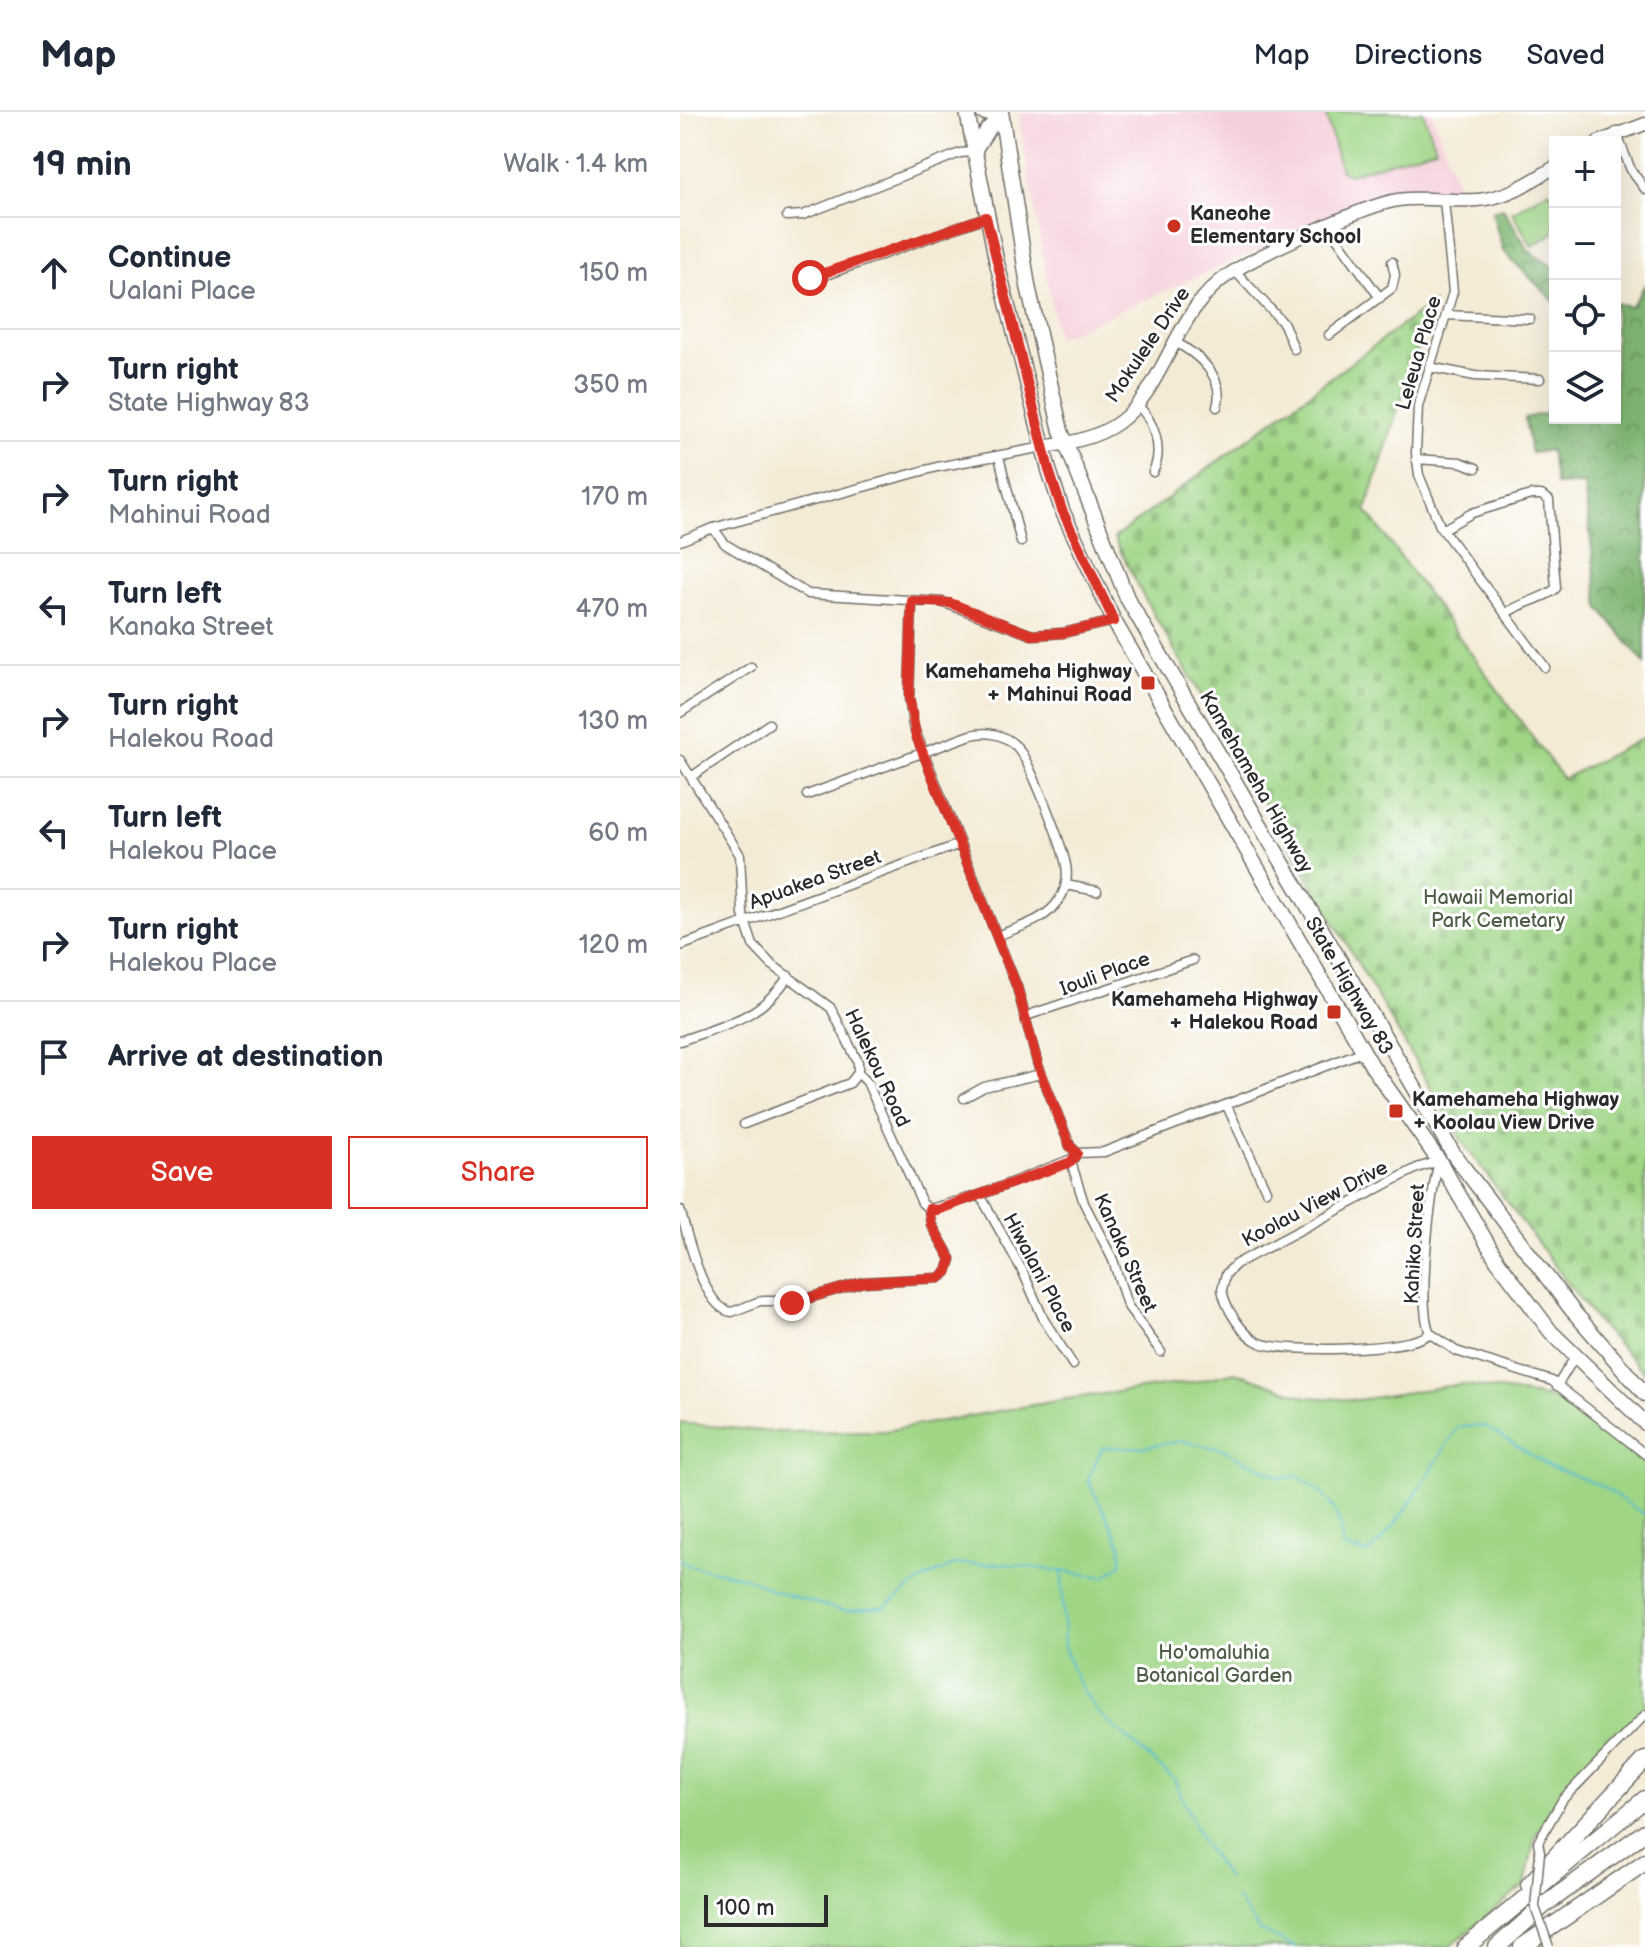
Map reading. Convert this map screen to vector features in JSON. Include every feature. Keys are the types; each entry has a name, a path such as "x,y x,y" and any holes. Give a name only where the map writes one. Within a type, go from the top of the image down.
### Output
{"highway":[{"path":"1497,1921 1602,1803 1645,1760"},
{"path":"1466,1947 1645,1799"},
{"path":"1497,1947 1543,1906 1645,1832"},
{"path":"1522,1947 1645,1862"}],"main road":[{"name":"State Highway 83","path":"967,112 986,217 1062,510 1114,621 1364,1051 1417,1134 1446,1158"},
{"path":"982,112 1002,114"},
{"path":"973,152 1002,114"},
{"name":"Kamehameha Highway","path":"1002,114 1028,286 1066,443 1107,550 1138,616 1385,1040 1515,1286 1551,1332 1645,1423"},
{"path":"1114,621 1138,616"},
{"path":"1281,909 1301,898"},
{"path":"1364,1051 1385,1040"},
{"name":"Kamehameha Highway","path":"1446,1158 1596,1340 1645,1394"},
{"path":"1576,1355 1596,1340"}],"street":[{"path":"1609,136 1645,124"},
{"path":"1616,132 1631,170 1645,189"},
{"path":"787,216 803,215 960,153 973,152"},
{"name":"Mokulele Drive","path":"680,541 713,528 925,470 1066,443 1110,428 1137,405 1173,341 1203,297 1235,271 1389,202 1494,198 1549,170"},
{"name":"Leleua Place","path":"1444,200 1453,283 1418,406 1416,459 1427,502 1442,530 1545,667"},
{"path":"800,278 823,276 986,217"},
{"path":"1329,227 1380,298"},
{"path":"1329,335 1380,298 1395,282 1392,262"},
{"path":"1235,271 1284,324 1294,349"},
{"path":"1446,315 1530,319"},
{"path":"1173,341 1194,352 1207,365 1218,392 1217,407"},
{"path":"1429,367 1475,376 1540,379"},
{"path":"1137,405 1153,424 1158,457 1153,472"},
{"path":"999,457 1021,542"},
{"path":"1416,459 1460,462 1476,468"},
{"path":"1442,530 1472,513 1534,494 1549,500 1556,588 1549,594 1522,602 1505,614"},
{"path":"713,528 725,544 808,594 950,603 1032,635 1063,633 1114,621"},
{"path":"912,601 910,707 923,753 997,936 1026,1016 1041,1074 1070,1146 1077,1153 1104,1152 1364,1051"},
{"path":"680,713 751,667"},
{"path":"691,777 769,724"},
{"path":"807,795 985,733 1004,737 1015,745 1023,755 1064,857 1066,885 1059,901 1045,915 997,936"},
{"name":"Halekou Road","path":"680,760 740,855 744,922 759,952 819,997 835,1014 858,1062 858,1073 867,1082 922,1203 929,1209 931,1224 951,1259 947,1272 939,1278 863,1282 799,1301 760,1301 732,1312 717,1306 708,1292 680,1210"},
{"name":"Apuakea Street","path":"680,944 960,844"},
{"path":"1066,885 1097,891"},
{"name":"Iouli Place","path":"1026,1016 1193,960"},
{"path":"680,1041 760,1009 789,976"},
{"path":"744,1124 850,1083 858,1073"},
{"path":"964,1098 989,1085 1041,1074"},
{"path":"1227,1106 1266,1190"},
{"path":"929,1209 980,1195 1071,1162 1077,1153"},
{"name":"Koolau View Drive","path":"1430,1333 1424,1340 1396,1347 1268,1346 1245,1332 1224,1298 1222,1284 1228,1270 1236,1264 1417,1168 1446,1158"},
{"name":"Kahiko Street","path":"1446,1158 1430,1190 1425,1305 1430,1333 1456,1351 1537,1374 1645,1454"},
{"name":"Kanaka Street","path":"1071,1162 1084,1203 1113,1260 1127,1305 1161,1352"},
{"name":"Hiwalani Place","path":"980,1195 1048,1328 1073,1365"},
{"path":"1557,1386 1576,1355"},
{"path":"1549,1947 1535,1907 1540,1852 1538,1842 1563,1799 1645,1715"}],"shaded area":[{"name":"Kaneohe Elementary School","path":"1018,112 1432,112 1459,190 1396,190 1057,338"}],"green space":[{"path":"1325,112 1423,112 1436,148 1349,174 1341,171"},
{"path":"1549,190 1549,236 1532,246 1512,212"},
{"path":"1503,208 1529,251 1549,264 1549,296 1503,251 1492,211"},
{"path":"1645,285 1645,664 1599,607 1584,484 1556,485 1550,450 1531,453 1525,418 1549,412 1549,424 1621,424 1621,304 1631,307"},
{"name":"Hawaii Memorial Park Cemetary","path":"1432,303 1366,510 1563,779 1645,737 1645,1373 1597,1322 1463,1143 1142,594 1114,538"},
{"name":"Ho'omaluhia Botanical Garden","path":"1235,1372 1306,1397 1358,1400 1461,1384 1564,1400 1645,1462 1645,1709 1618,1733 1550,1810 1535,1837 1525,1885 1449,1947 680,1947 680,1423 773,1432 885,1431 1073,1398 1193,1382"}],"waterway":[{"path":"680,1559 688,1565 747,1578 773,1591 843,1611 885,1607 922,1580 956,1564 1008,1564 1105,1577 1121,1564 1121,1545 1088,1480 1102,1448 1144,1447 1182,1441 1222,1449 1282,1478 1298,1476 1332,1505 1339,1522 1343,1548 1369,1553 1406,1509 1458,1427 1485,1426 1549,1466 1602,1486 1645,1515"},
{"path":"1062,1572 1064,1647 1079,1684 1097,1712 1174,1779 1202,1842 1228,1879"},
{"path":"1237,1899 1259,1930 1295,1947"}],"place":[{"name":"Kaneohe Elementary School","path":"1174,226"},
{"name":"Kamehameha Highway + Mahinui Road","path":"1148,683"},
{"name":"Kamehameha Highway + Halekou Road","path":"1334,1012"},
{"name":"Kamehameha Highway + Koolau View Drive","path":"1396,1111"}],"route":[{"path":"792,1303 863,1282 939,1278 947,1272 951,1259 931,1224 929,1209 937,1210 1071,1162 1077,1153 1070,1146 1042,1078 1017,987 916,736 909,697 912,601 950,603 1032,635 1063,633 1108,625 1114,621 1079,550 1049,470 986,217 871,260 810,278"}]}
